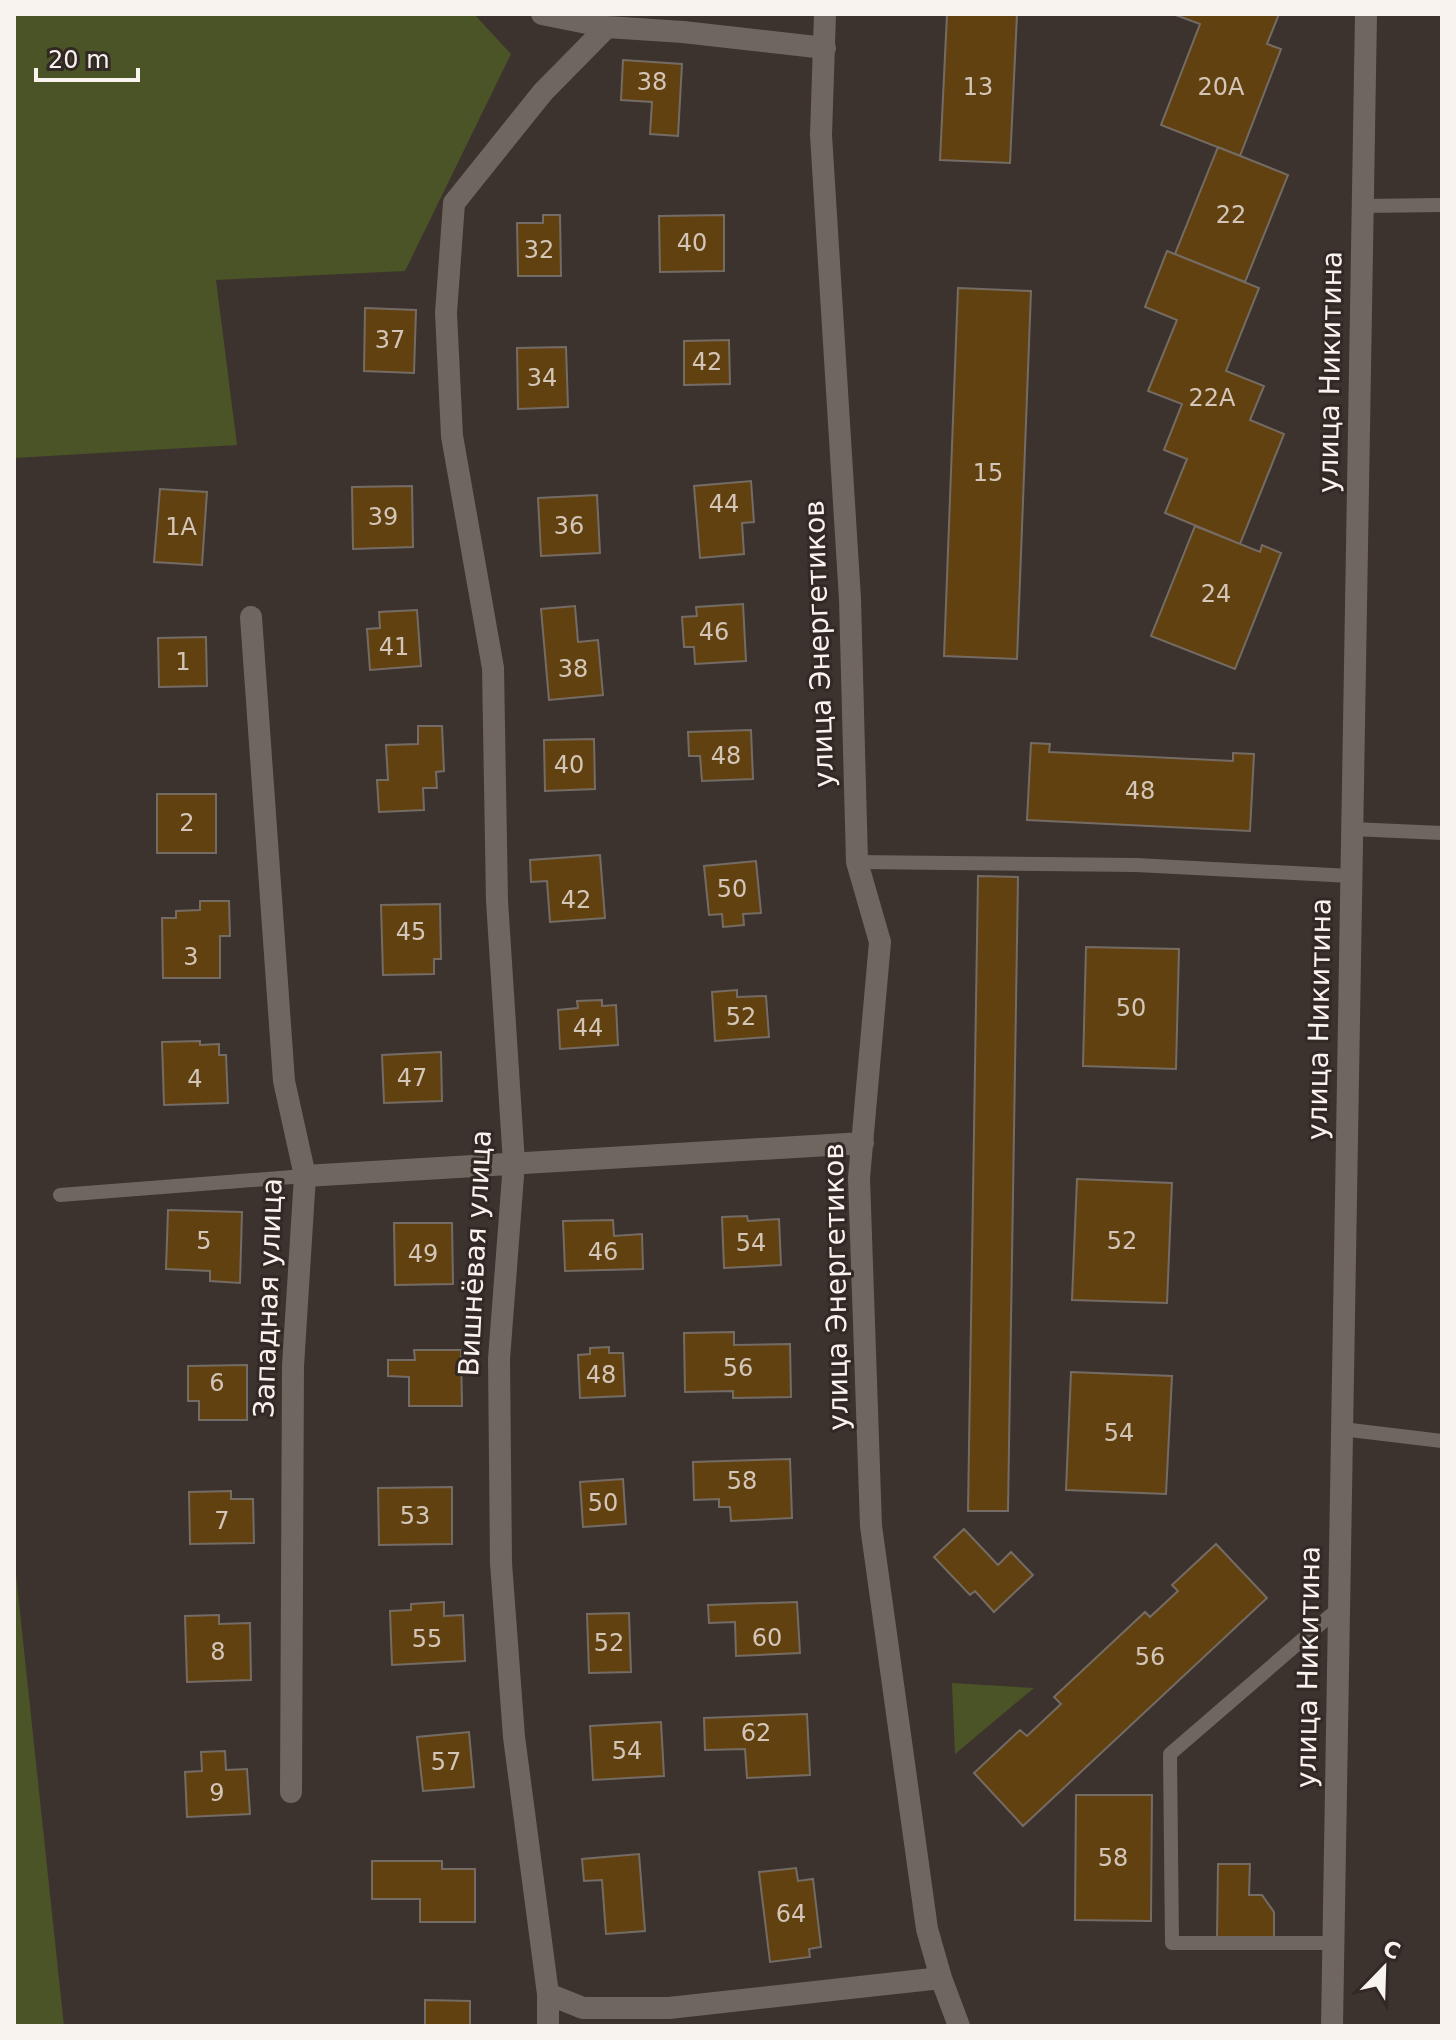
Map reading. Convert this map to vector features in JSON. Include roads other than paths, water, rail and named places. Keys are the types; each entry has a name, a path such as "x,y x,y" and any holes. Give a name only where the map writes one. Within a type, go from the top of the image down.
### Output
{"street":[{"path":"542,14 607,27 825,48"},
{"name":"улица Энергетиков","path":"825,14 821,135 850,599 857,862 880,942 859,1178 871,1526 927,1929 959,2026"},
{"name":"улица Никитина","path":"1332,2026 1366,14"},
{"name":"Вишнёвая улица","path":"548,2026 548,1994 514,1737 501,1563 499,1359 514,1163 497,901 493,668 452,436 446,313 454,203 543,92 607,27"},
{"name":"Западная улица","path":"251,617 284,1081 305,1176 293,1366 291,1792"},
{"path":"305,1176 863,1143"},
{"path":"548,1994 583,2008 669,2008 941,1978"}],"lane":[{"path":"1363,206 1442,205"},
{"path":"1352,829 1442,833"},
{"path":"857,862 1136,865 1351,876"},
{"path":"60,1195 305,1176"},
{"path":"1342,1429 1442,1441"},
{"path":"1333,1943 1172,1943 1170,1754 1339,1608"}]}
